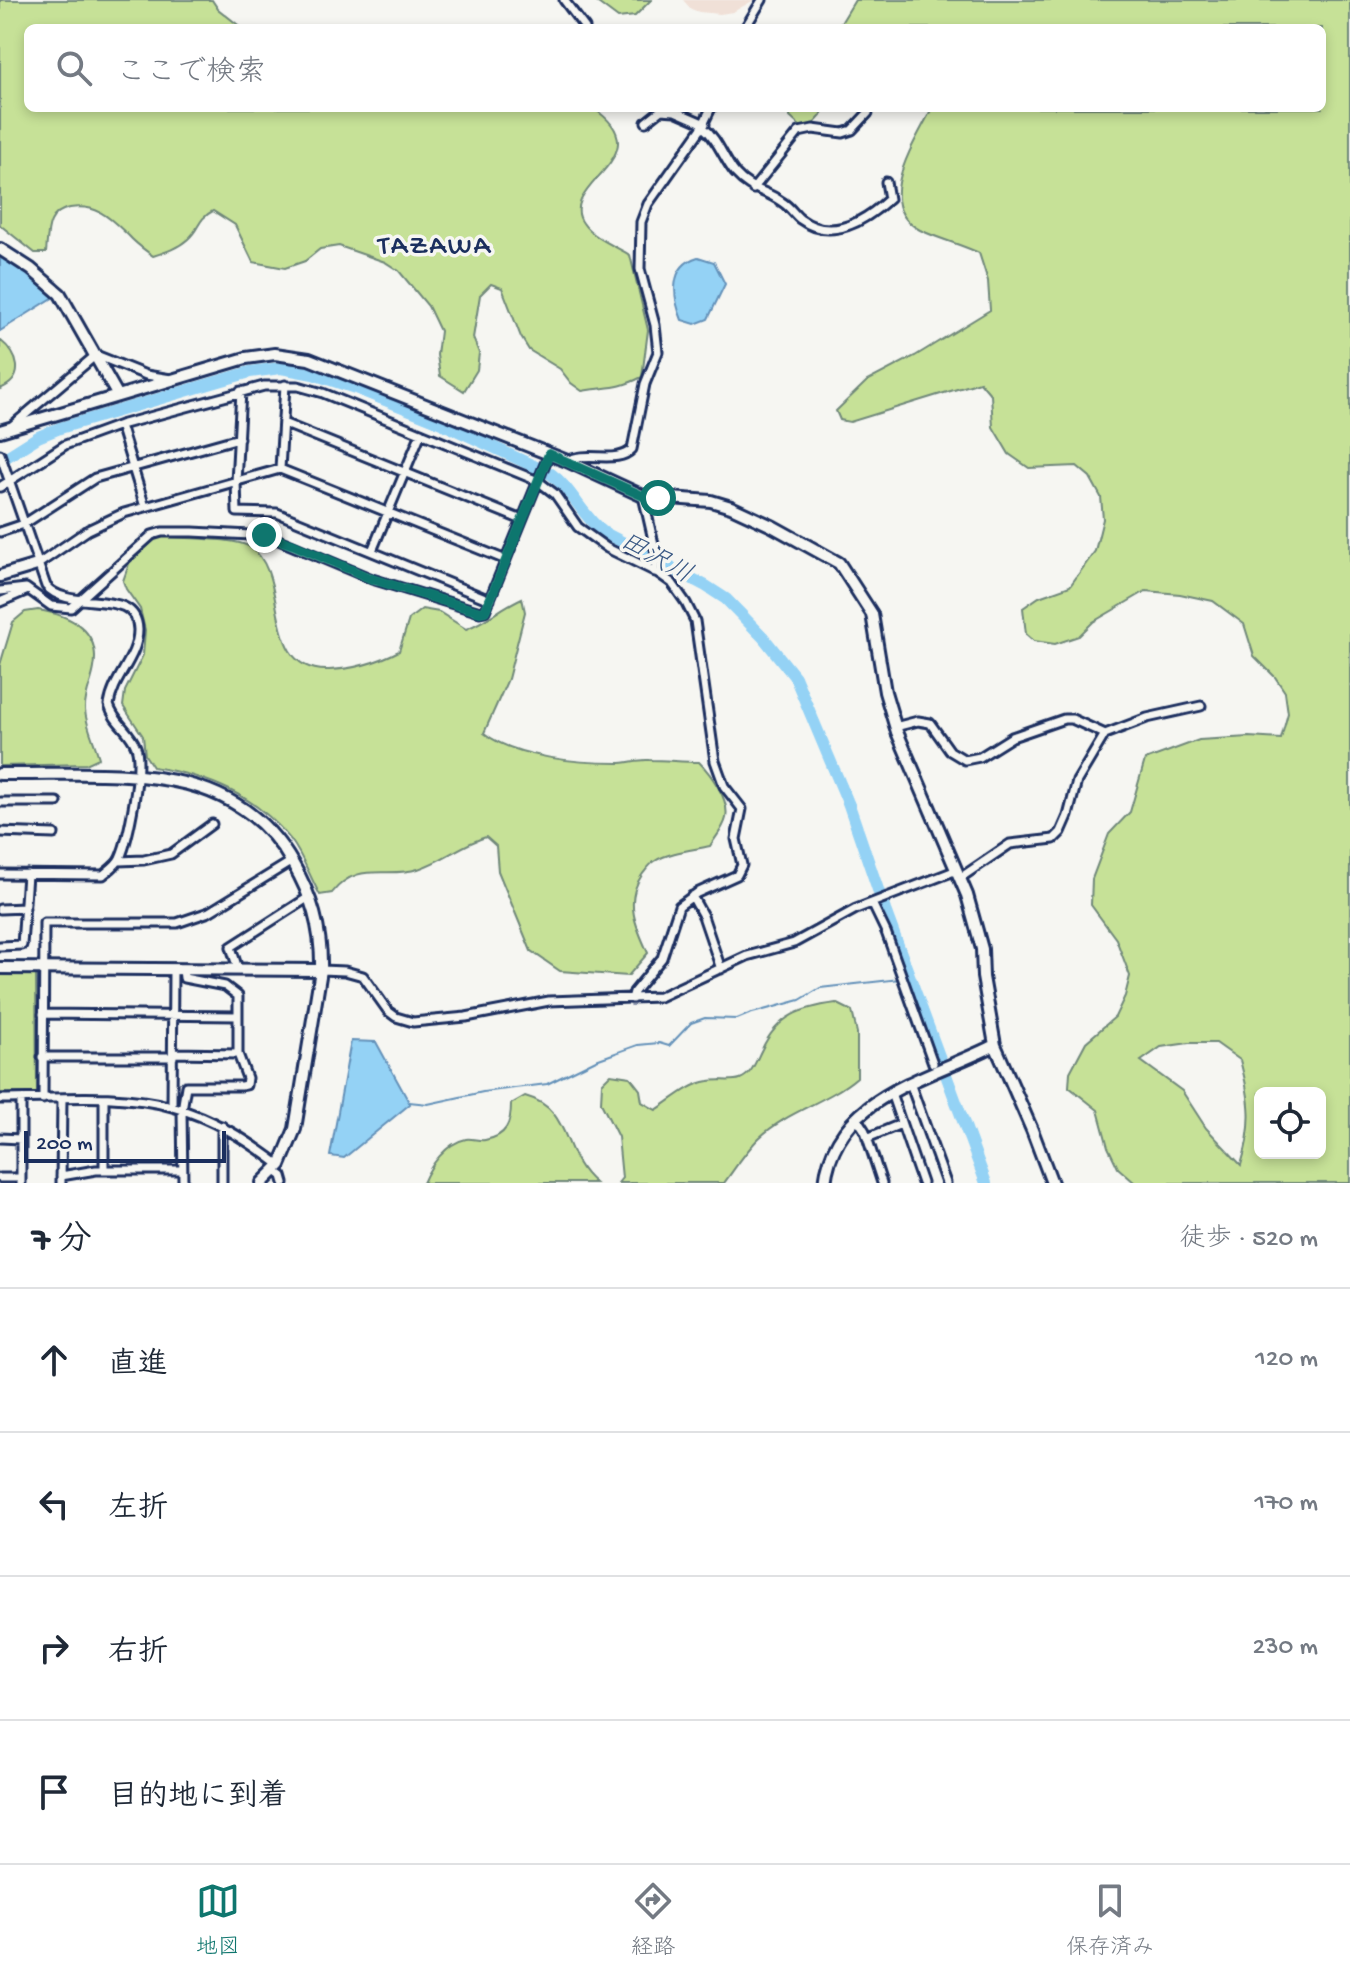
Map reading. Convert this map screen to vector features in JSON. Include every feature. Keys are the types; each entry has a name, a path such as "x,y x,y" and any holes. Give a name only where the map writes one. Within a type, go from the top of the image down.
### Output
{"street":[{"path":"564,0 582,24"},
{"path":"747,24 762,0"},
{"path":"646,122 657,112"},
{"path":"677,112 704,125 738,176 753,189 781,200 800,219 827,231 848,226 883,205 889,199 886,182"},
{"path":"567,461 585,455 621,457 632,449 645,384 658,352 655,325 640,269 641,222 648,204 704,125 709,112"},
{"path":"753,189 799,132 813,129 838,135 852,130 868,113"},
{"path":"0,249 31,269 60,294 118,396"},
{"path":"5,430 262,354 294,356 339,370 567,461 643,496 711,501 731,507 839,563 872,614 885,692 895,727 958,874 982,949 983,977 995,1045 1052,1183"},
{"path":"96,355 146,375 173,380"},
{"path":"5,430 96,355"},
{"path":"280,469 285,385"},
{"path":"0,487 65,445 120,425 241,391 285,385 323,393 538,481 555,494 578,527 591,539 656,568 672,583 695,621 715,761 724,786 742,809 736,839 742,865 737,875 692,896 679,906 662,958 634,992 632,999"},
{"path":"241,391 237,512 277,513 490,600"},
{"path":"283,423 522,520"},
{"path":"120,425 145,507"},
{"path":"372,551 421,433"},
{"path":"0,532 24,524 84,483 239,438"},
{"path":"0,454 37,565 51,592 67,600 128,607 136,617 137,638 132,656 117,680 109,705 119,725 131,736 136,747 138,776 119,861 103,875 0,874"},
{"path":"0,591 26,588 41,600 60,608 71,608 146,540 162,532 269,536 372,579 485,611 549,454"},
{"path":"0,576 37,565 104,521 280,469 506,560"},
{"path":"643,496 656,553 656,568"},
{"path":"0,602 28,590"},
{"path":"0,968 321,970 357,973 368,980 388,1011 413,1022 466,1017 549,1001 659,997 747,956 794,943 872,903 958,874 1010,844 1054,839 1068,816 1077,781 1105,734 1147,718 1201,706"},
{"path":"895,727 918,721 930,723 950,751 965,760 980,757 1012,737 1064,719 1072,719 1105,734"},
{"path":"0,774 163,777 192,783 231,800 262,825 292,861 309,897 321,950 321,970 295,1129 278,1168 262,1183"},
{"path":"0,802 57,802"},
{"path":"119,861 171,854 212,824"},
{"path":"0,832 54,834"},
{"path":"43,1099 44,923 177,923 209,912 292,861"},
{"path":"0,946 22,945 27,874"},
{"path":"692,896 703,916 721,969"},
{"path":"238,969 231,947 309,897"},
{"path":"872,903 886,932 933,1063"},
{"path":"0,909 25,908"},
{"path":"172,1107 173,1015 178,969"},
{"path":"178,969 184,978 225,986 238,996 238,1054 247,1078 246,1085 186,1086 182,1110 183,1183"},
{"path":"43,1014 238,1016"},
{"path":"825,1183 828,1164 838,1139 856,1117 910,1083 995,1045"},
{"path":"42,1057 238,1054"},
{"path":"910,1083 946,1183"},
{"path":"891,1093 922,1183"},
{"path":"0,1099 104,1099 172,1107 222,1126 252,1143 278,1168 284,1183"},
{"path":"0,1178 21,1180 21,1099"},
{"path":"62,1099 61,1179 104,1170 182,1170"},
{"path":"104,1099 104,1170"},
{"path":"856,1117 867,1138 882,1183"},
{"path":"867,1138 901,1124"},
{"path":"222,1126 222,1183"},
{"path":"0,1138 21,1139"}],"shaded area":[{"path":"683,0 754,0 733,12 720,14 691,9"}],"green space":[{"path":"0,0 212,0 237,24 24,24 24,112 597,112 612,125 618,141 614,155 583,196 579,209 583,223 592,233 630,255 648,330 642,377 619,386 582,391 560,369 529,350 502,288 491,284 480,295 473,338 479,353 477,370 464,391 440,376 437,355 440,331 428,306 399,271 385,262 339,246 320,249 305,261 285,268 253,262 235,225 213,211 204,217 184,242 153,256 116,223 88,208 70,208 56,214 48,231 46,253 35,253 0,225"},
{"path":"594,0 651,0 635,16 618,18"},
{"path":"855,0 1350,0 1350,1183 1135,1183 1118,1168 1108,1147 1098,1110 1069,1087 1070,1072 1086,1042 1115,1017 1130,976 1116,939 1091,905 1092,879 1109,834 1130,812 1145,760 1199,740 1281,739 1288,713 1285,692 1254,656 1244,624 1213,601 1146,591 1093,622 1079,636 1055,644 1034,641 1026,634 1023,608 1039,597 1070,586 1095,551 1103,519 1101,497 1090,477 1077,466 1029,468 1009,454 993,427 991,395 980,382 850,422 840,420 836,411 867,381 990,310 988,281 979,253 920,230 906,219 899,205 898,189 902,172 930,112 1326,112 1326,24 840,24","holes":["1189,1043 1216,1043 1240,1060 1250,1112 1241,1165 1206,1128 1182,1091 1141,1061 1161,1047"]},
{"path":"791,112 822,112 811,127 802,128 790,117"},
{"path":"0,340 15,359 17,372 14,379 0,389"},
{"path":"159,536 220,540 250,547 262,560 270,578 284,639 293,656 307,667 329,670 348,668 374,662 399,651 409,619 422,609 439,612 466,629 522,598 525,612 508,679 484,733 513,748 567,760 699,762 722,796 725,822 710,846 661,858 642,875 633,904 636,924 648,953 628,976 560,971 531,951 498,871 496,846 486,837 418,869 362,874 342,883 332,893 320,895 291,840 262,811 212,782 153,767 145,755 143,736 123,706 125,691 143,655 145,630 140,609 123,581 130,561"},
{"path":"38,610 72,621 88,634 93,644 94,668 85,710 99,758 86,764 0,766 0,665 13,622 25,612"},
{"path":"0,974 36,975 37,1093 0,1093"},
{"path":"836,1003 852,1011 857,1033 857,1077 770,1129 750,1148 724,1183 618,1183 622,1178 618,1137 601,1103 602,1083 611,1074 630,1077 640,1090 642,1102 656,1110 694,1085 744,1077 754,1066 768,1037 783,1021 801,1011"},
{"path":"525,1096 551,1111 576,1159 595,1183 423,1183 434,1163 452,1145 466,1139 492,1138 503,1132 509,1123 511,1104"}],"water":[{"path":"0,255 33,275 54,297 0,331"},
{"path":"698,257 714,262 725,284 708,319 695,324 682,320 676,302 675,284 682,268"},
{"path":"351,1041 376,1042 410,1104 344,1158 330,1156"}],"waterway":[{"name":"田沢川","path":"0,461 38,437 60,428 250,372 281,368 313,374 435,420 551,474 603,532 726,599 763,637 795,677 849,805 986,1183"},
{"path":"409,1102 428,1104 483,1092 547,1084 596,1060 638,1045 659,1043 669,1046 691,1023 705,1018 737,1019 800,1000 820,988 900,979"}],"district":[{"name":"TAZAWA","path":"435,247"}],"route":[{"path":"264,535 372,579 480,612 485,611 490,600 549,454 643,496 658,498"}]}
